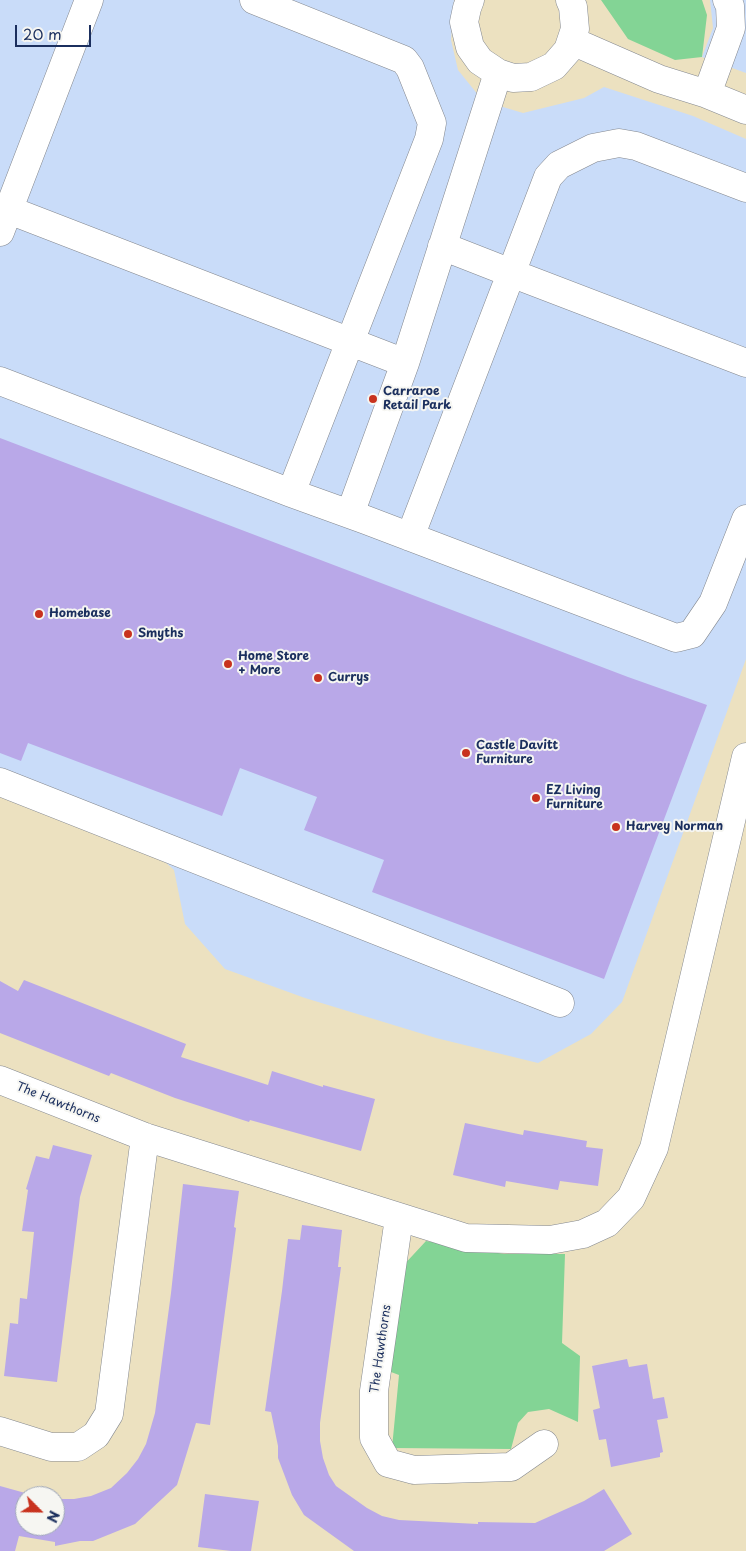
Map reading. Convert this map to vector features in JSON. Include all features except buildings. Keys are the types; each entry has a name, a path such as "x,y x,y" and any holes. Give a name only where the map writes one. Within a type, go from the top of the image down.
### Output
{"street":[{"path":"89,0 4,221 351,342 405,364"},
{"path":"254,0 404,60 410,68 432,123 429,139 351,342 290,493"},
{"path":"469,0 464,22 470,47 480,62 498,73 513,78 531,77 554,66 568,50 575,30 573,7 570,0"},
{"path":"707,94 731,28 728,0"},
{"path":"572,41 659,79 707,94 746,110"},
{"path":"350,514 405,364 498,73"},
{"path":"410,537 548,177 559,165 593,148 618,143 636,146 746,188"},
{"path":"442,246 746,363"},
{"path":"0,381 290,493 676,638 692,634 713,603 746,519"},
{"name":"The Hawthorns","path":"0,1080 145,1138 466,1238 550,1240 583,1234 607,1223 630,1198 654,1148 746,757"},
{"path":"0,782 560,1003"},
{"path":"0,1432 51,1447 78,1447 96,1435 109,1414 145,1138"},
{"name":"The Hawthorns","path":"399,1218 374,1391 374,1438 388,1463 414,1470 510,1468 544,1444"}],"shaded area":[{"name":"Carraroe Retail Park","path":"0,0 454,0 451,40 458,70 483,101 523,113 584,98 604,87 693,116 746,139 746,659 622,1002 591,1034 538,1063 436,1038 305,998 225,969 185,924 174,870 150,848 0,791"},
{"path":"710,0 746,0 746,73 702,57 713,28"}],"green space":[{"path":"601,0 702,0 707,15 702,57 675,60 628,39"},
{"path":"426,1241 504,1254 565,1254 562,1343 580,1356 578,1422 549,1409 528,1412 518,1423 511,1449 392,1448 399,1375 391,1372 400,1269"}],"place":[{"name":"Carraroe Retail Park","path":"373,399"},
{"name":"Homebase","path":"39,614"},
{"name":"Smyths","path":"128,634"},
{"name":"Home Store + More","path":"228,664"},
{"name":"Currys","path":"318,678"},
{"name":"Castle Davitt Furniture","path":"466,753"},
{"name":"EZ Living Furniture","path":"536,798"},
{"name":"Harvey Norman","path":"616,827"}]}
